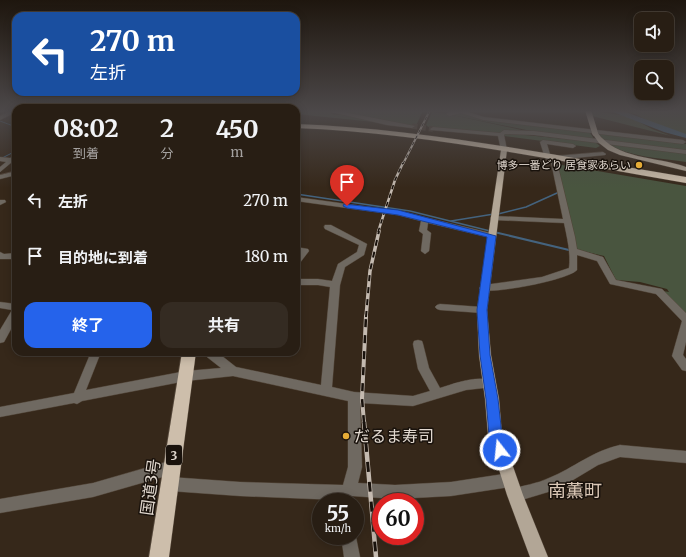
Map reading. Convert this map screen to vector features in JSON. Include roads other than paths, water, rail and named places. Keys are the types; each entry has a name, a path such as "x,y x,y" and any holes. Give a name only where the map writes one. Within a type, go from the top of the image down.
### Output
{"highway":[{"path":"381,136 503,152 686,183"},
{"path":"408,136 686,180"},
{"name":"国道3号","path":"159,557 188,356"}],"main road":[{"path":"597,138 615,151 665,162 686,169"},
{"path":"503,152 482,310 495,435 514,495 539,557"}],"street":[{"path":"501,136 503,152"},
{"path":"572,136 597,138 686,152"},
{"path":"633,136 683,142"},
{"path":"484,288 509,285 565,274 573,270 573,251 567,222 543,142 573,146"},
{"path":"548,159 603,154"},
{"path":"0,159 12,159"},
{"path":"0,170 12,159"},
{"path":"0,176 12,173"},
{"path":"300,200 398,212 492,236"},
{"path":"494,218 567,222"},
{"path":"425,219 423,231 426,233 425,251"},
{"path":"326,391 335,285 341,266 362,253 363,244 328,227"},
{"path":"300,250 305,251 300,257"},
{"path":"573,251 600,258 614,282 661,292 686,320 677,356 686,367"},
{"path":"0,255 2,257 12,256"},
{"path":"300,282 318,282 335,285"},
{"path":"0,305 12,311"},
{"path":"440,307 482,310"},
{"path":"0,339 12,318"},
{"path":"418,344 424,369 436,393"},
{"path":"77,399 94,356"},
{"path":"213,356 233,371"},
{"path":"0,412 77,399 186,376 233,371 354,398 413,401 466,385 489,384"},
{"path":"347,493 355,467 354,398"},
{"path":"514,495 555,483 609,452 620,451 686,457"},
{"path":"0,506 171,475 240,489 312,493"},
{"path":"364,494 451,489 510,480"},
{"path":"350,545 352,557"}],"waterway":[{"path":"0,159 12,153"},
{"path":"498,214 526,207 557,193"},
{"path":"300,195 410,211 490,231"},
{"path":"451,221 494,214"},
{"path":"494,232 569,250"}],"railway":[{"path":"403,164 417,136"},
{"path":"378,232 395,180 403,163"},
{"path":"366,317 370,271 379,231"},
{"path":"364,423 362,398 366,316"},
{"path":"364,422 376,557"}],"place":[{"name":"博多一番どり 居食家あらい","path":"639,165"},
{"name":"だるま寿司","path":"346,436"}],"district":[{"name":"南薫町","path":"575,490"}]}
